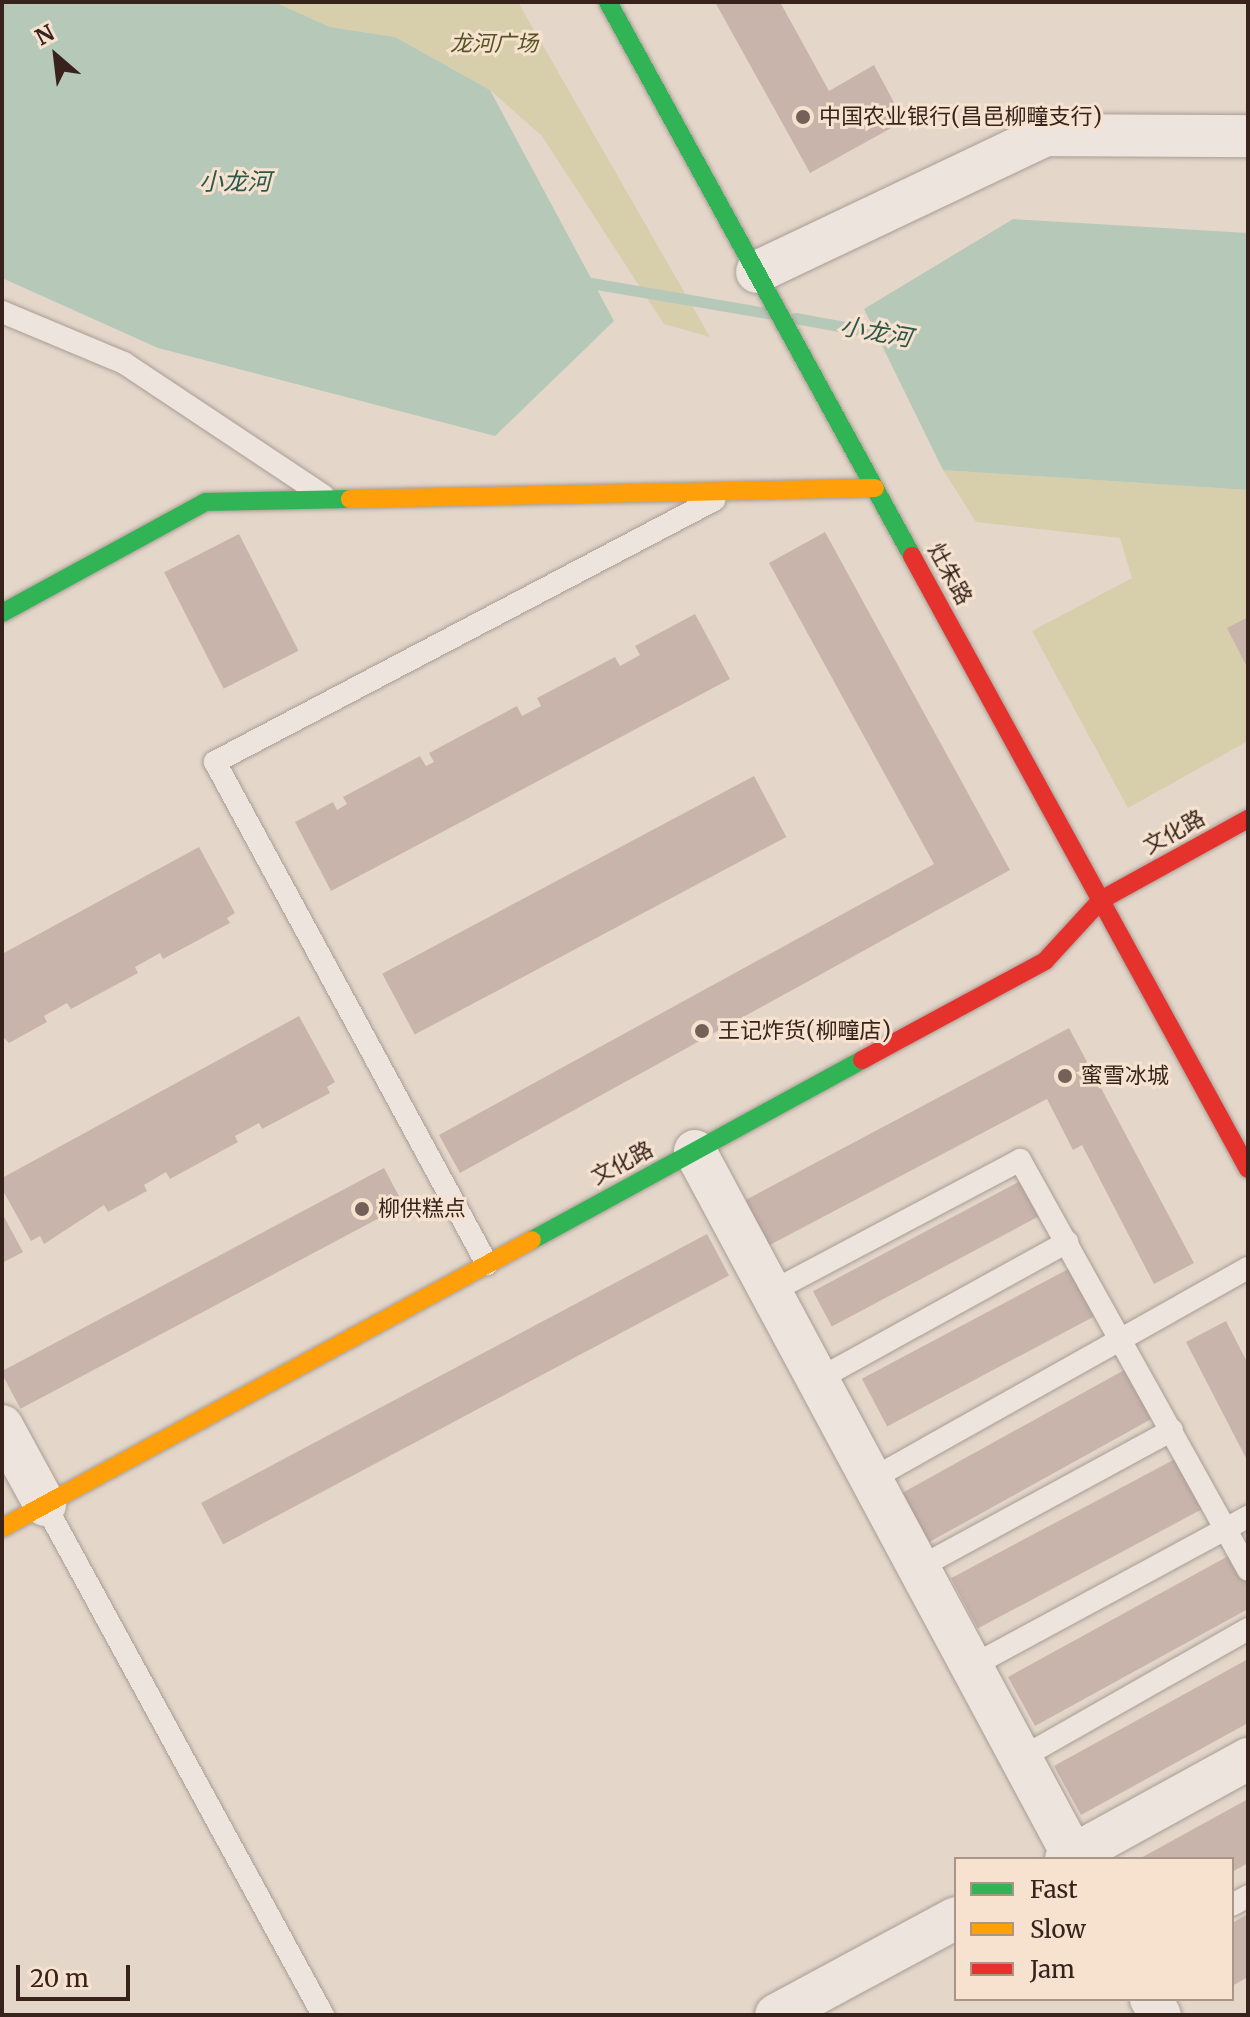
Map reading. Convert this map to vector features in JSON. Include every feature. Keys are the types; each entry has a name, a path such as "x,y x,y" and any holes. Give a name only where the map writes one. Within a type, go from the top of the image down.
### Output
{"street":[{"name":"灶朱路","path":"608,2 1248,1169"},
{"path":"757,272 1045,135 1248,136"},
{"path":"2,613 206,502 875,488"},
{"name":"文化路","path":"2,1528 1045,961 1101,900 1248,819"},
{"path":"695,1151 1071,1857"},
{"path":"2,1426 45,1505"},
{"path":"1074,1857 1248,1759"},
{"path":"776,2015 954,1919"}],"lane":[{"path":"2,312 124,363 330,499"},
{"path":"487,1264 215,762 731,491"},
{"path":"769,1293 1020,1160 1123,1339 1248,1570"},
{"path":"817,1380 1067,1242"},
{"path":"870,1480 1248,1268"},
{"path":"918,1568 1172,1430"},
{"path":"45,1505 323,2015"},
{"path":"972,1666 1248,1517"},
{"path":"1021,1758 1248,1629"}],"green space":[{"name":"龙河广场","path":"274,2 518,2 710,337 664,324 542,136 490,90 395,37 330,27"},
{"path":"943,470 1248,490 1248,617 1228,628 1248,669 1248,741 1128,808 1032,631 1132,578 1120,538 976,522"}],"water":[{"name":"小龙河","path":"2,2 274,2 330,27 395,37 490,90 614,321 495,436 158,348 2,278"},
{"name":"小龙河","path":"1013,219 1248,233 1248,490 943,470 864,309"}],"building":[{"path":"715,2 780,2 829,91 874,65 904,121 810,173"},
{"path":"825,532 1010,870 460,1173 439,1135 934,864 769,563"},
{"path":"239,534 298,651 224,689 164,572"},
{"path":"695,614 730,679 331,891 295,822 333,802 337,810 347,804 343,797 420,756 426,766 434,762 429,753 517,706 522,716 541,706 537,698 615,657 620,666 640,655 635,646"},
{"path":"1248,617 1248,669 1227,628"},
{"path":"754,776 786,837 415,1035 382,974"},
{"path":"199,847 235,913 227,918 230,923 163,959 160,953 135,967 138,973 71,1009 67,1003 44,1016 47,1022 9,1043 2,1036 2,954"},
{"path":"299,1016 335,1082 327,1087 330,1093 262,1129 259,1123 235,1136 238,1142 170,1179 166,1172 144,1185 147,1191 108,1212 104,1205 44,1244 40,1236 31,1241 2,1189 2,1178"},
{"path":"1069,1028 1194,1263 1154,1284 1082,1145 1073,1150 1047,1099 764,1248 740,1203"},
{"path":"384,1168 404,1205 21,1409 2,1371"},
{"path":"1024,1179 1043,1214 832,1327 813,1291"},
{"path":"2,1213 23,1252 2,1263"},
{"path":"707,1234 729,1275 223,1545 201,1503"},
{"path":"1072,1267 1097,1315 887,1426 862,1379"},
{"path":"1226,1321 1248,1364 1248,1462 1186,1342"},
{"path":"1126,1369 1153,1418 929,1542 902,1493"},
{"path":"1177,1458 1204,1508 978,1629 951,1578"},
{"path":"1232,1554 1248,1582 1248,1609 1035,1726 1008,1677"},
{"path":"1248,1659 1248,1723 1081,1815 1054,1766"},
{"path":"1248,1799 1248,1863 1234,1871 1234,1857 1143,1857"},
{"path":"1248,1914 1248,1977 1234,1985 1234,1922"}],"waterway":[{"name":"小龙河","path":"579,281 767,313"},
{"name":"小龙河","path":"795,318 889,335"}],"traffic: fast":[{"path":"608,2 912,556"},
{"path":"2,613 206,502 350,499"},
{"path":"532,1240 862,1060"}],"traffic: slow":[{"path":"350,499 875,488"},
{"path":"2,1528 532,1240"}],"traffic: jam":[{"path":"912,556 1248,1169"},
{"path":"862,1060 1045,961 1101,900 1248,819"}],"place":[{"name":"中国农业银行(昌邑柳疃支行)","path":"803,117"},
{"name":"王记炸货(柳疃店)","path":"702,1031"},
{"name":"蜜雪冰城","path":"1065,1076"},
{"name":"柳供糕点","path":"362,1209"}]}
